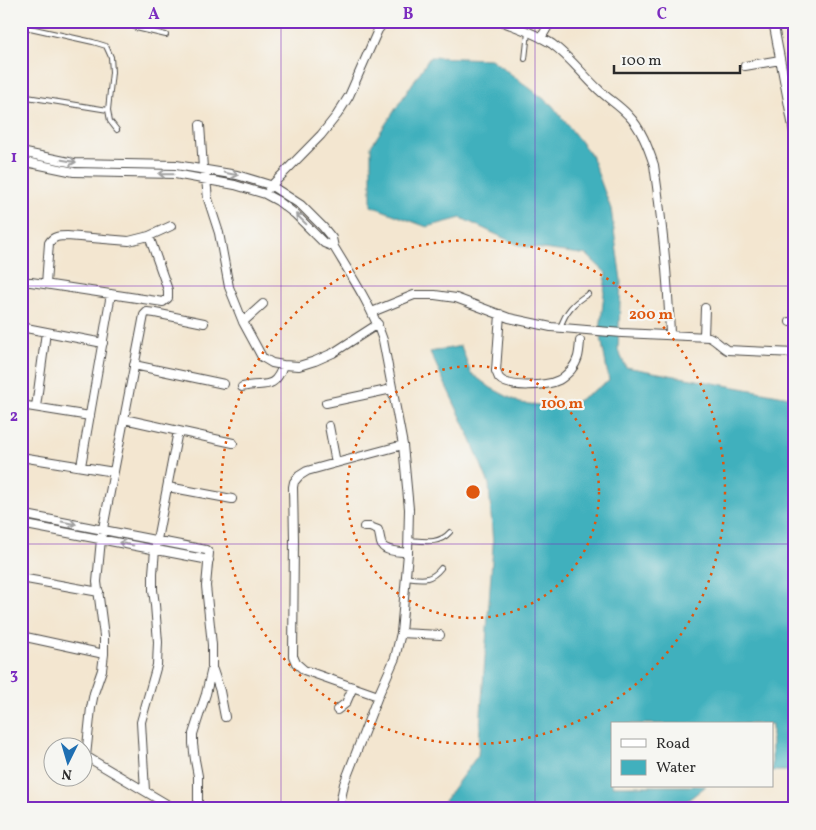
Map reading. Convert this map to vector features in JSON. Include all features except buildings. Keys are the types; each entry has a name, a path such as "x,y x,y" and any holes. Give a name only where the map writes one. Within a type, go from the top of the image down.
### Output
{"street":[{"path":"265,194 270,185 321,135 337,116 349,96 378,30 385,21"},
{"path":"500,21 551,44 627,114 639,130 650,154 656,180 665,256 670,334"},
{"path":"541,38 551,21"},
{"path":"773,21 795,138"},
{"path":"745,66 780,60"},
{"path":"200,125 203,168 208,200 219,233 229,287 243,322 262,357 272,363 283,365 299,366 315,362 378,324"},
{"path":"21,152 74,163 176,165 203,168 237,175 270,185 306,210 332,238 334,247 378,324 404,444 409,509 408,553 400,633 395,658 378,696 344,784 340,809"},
{"path":"21,162 74,172 175,174 235,185 265,194 278,201 295,214 324,242 334,247"},
{"path":"46,284 49,243 52,239 59,236 67,236 129,240 149,236 171,226"},
{"path":"21,289 22,284 31,282 163,302 168,298 168,290 149,236"},
{"path":"81,466 111,294"},
{"path":"372,312 414,295 435,295 456,298 509,318 551,327 709,336 727,350 795,353"},
{"path":"243,322 263,304"},
{"path":"704,336 705,308"},
{"path":"86,738 90,708 102,670 104,654 98,575 101,539 144,315 147,312 156,312 204,323"},
{"path":"500,314 496,371 500,379 509,383 525,385 545,384 559,380 570,371 578,360 580,341"},
{"path":"21,327 103,343"},
{"path":"36,407 46,332"},
{"path":"134,365 224,384"},
{"path":"242,387 253,384 264,386 269,384 276,379 283,365"},
{"path":"326,402 392,389"},
{"path":"21,405 90,416"},
{"path":"124,419 234,443"},
{"path":"329,426 336,463"},
{"path":"145,791 141,722 157,665 158,642 153,590 155,550 178,431"},
{"path":"378,696 304,670 296,663 293,656 293,486 299,476 307,472 404,444"},
{"path":"21,457 114,472"},
{"path":"168,487 232,500"},
{"path":"21,514 206,550 209,557 206,586 212,645 212,668 193,734 194,760 198,776 198,809"},
{"path":"21,524 155,550 209,557"},
{"path":"364,527 378,530 381,545 385,549 408,553"},
{"path":"21,578 99,592"},
{"path":"400,633 440,635"},
{"path":"21,636 104,654"},
{"path":"212,668 220,691 225,717"},
{"path":"337,710 346,703 353,687"},
{"path":"92,760 175,809"}],"lane":[{"path":"137,21 136,28 166,35"},
{"path":"21,26 106,46 111,57 112,72 108,110 110,121 117,130"},
{"path":"524,59 528,32"},
{"path":"21,96 108,110"},
{"path":"560,328 564,316 570,308 588,294"},
{"path":"408,540 438,540 450,532"},
{"path":"405,577 429,578 436,575 441,568"}],"water":[{"path":"430,57 491,59 552,105 591,155 611,209 621,280 618,350 626,367 795,398 795,771 774,771 774,722 611,722 611,788 703,788 677,809 438,809 478,755 493,546 489,484 466,428 430,352 461,346 471,373 491,388 520,403 566,408 609,381 600,332 606,273 587,255 521,246 461,218 427,227 371,206 371,146"}]}
